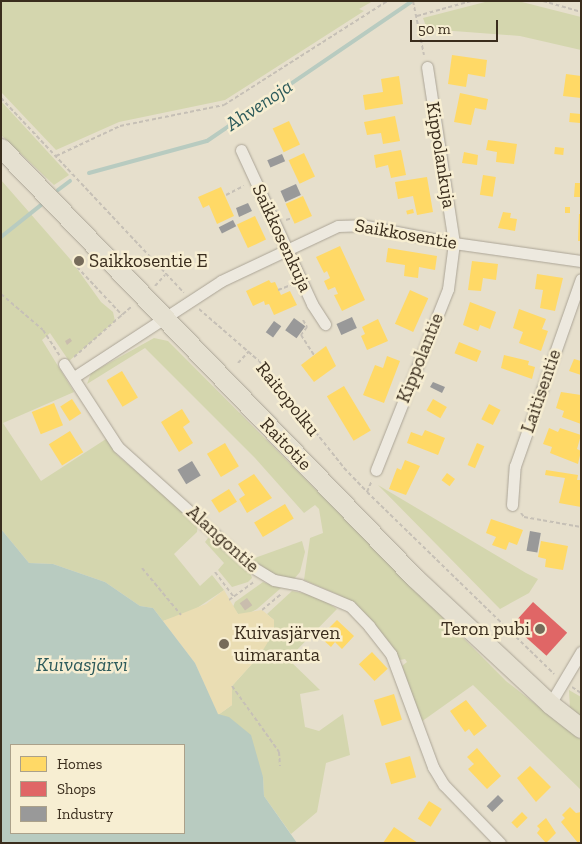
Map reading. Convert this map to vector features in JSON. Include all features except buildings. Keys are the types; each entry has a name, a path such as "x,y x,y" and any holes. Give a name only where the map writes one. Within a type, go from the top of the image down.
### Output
{"main road":[{"name":"Raitotie","path":"1,148 415,578 550,704 581,728"}],"street":[{"name":"Kippolankuja","path":"427,67 454,243"},
{"name":"Saikkosenkuja","path":"241,150 312,304 325,324"},
{"name":"Saikkosentie","path":"164,316 221,281 288,249 347,224 454,243 581,261"},
{"name":"Kippolantie","path":"376,470 448,289 454,243"},
{"name":"Laitisentie","path":"512,505 515,466 581,279"},
{"path":"74,377 164,316"},
{"name":"Alangontie","path":"64,364 118,447 262,575 292,583 350,606 391,654 433,767 444,785 500,843"},
{"path":"550,704 581,652"}],"path":[{"path":"56,156 120,126 224,105 387,1"},
{"path":"413,1 427,67"},
{"path":"417,16 471,1"},
{"path":"543,1 581,12"},
{"name":"Raitopolku","path":"1,98 165,276 249,351 344,468 564,682 581,693"},
{"path":"226,195 256,181"},
{"path":"79,261 77,267 122,315"},
{"path":"1,294 43,330 64,364 165,276"},
{"path":"278,290 290,285 293,290"},
{"path":"303,320 307,327 301,335 314,355"},
{"path":"238,363 249,351"},
{"path":"512,505 524,517 581,527"},
{"path":"142,568 181,615"},
{"path":"215,572 234,597"},
{"path":"229,600 262,575"},
{"path":"262,610 292,583"},
{"path":"232,686 279,752 280,766"}],"green space":[{"path":"1,1 373,1 359,9 364,11 225,100 119,122 56,150 1,92"},
{"path":"489,1 518,1 581,17 581,50 520,36 427,29 423,18"},
{"path":"1,101 69,175 54,185 1,135"},
{"path":"1,180 70,259 101,302 113,312 115,321 69,361 50,333 42,340 74,392 3,423 41,481 106,439 117,455 198,523 197,532 174,554 200,586 212,575 224,590 191,612 163,621 153,608 140,606 105,582 53,564 29,563 1,529"},
{"path":"154,338 168,341 506,681 581,740 581,790 473,685 421,722 402,666 407,662 405,659 400,660 390,643 351,604 339,595 304,580 310,538 323,533 319,509 315,505 304,513 255,458 145,348 87,384 91,373"},
{"path":"378,485 538,579 529,593 500,609"},
{"path":"211,534 250,572 252,578 248,582 232,587 218,570 224,563 205,542"},
{"path":"302,541 305,552 300,572 294,579 273,574 252,559"},
{"path":"263,582 281,588 257,609 246,615 238,614 233,607 235,602"},
{"path":"292,591 317,596 337,609 288,659 320,690 300,694 305,727 319,731 343,714 350,755 326,763 317,812 291,834 264,796 263,777 218,715 232,705 232,686 260,655 274,620 267,614"},
{"path":"569,690 581,697 581,718 570,708"}],"sand":[{"name":"Kuivasjärven uimaranta","path":"224,590 238,614 262,610 274,620 274,632 260,655 232,686 232,705 218,715 195,663 163,621 206,604"}],"water":[{"name":"Kuivasjärvi","path":"1,529 29,563 53,564 105,582 140,606 153,608 195,663 218,714 229,717 251,735 263,777 264,796 297,843 1,843"}],"waterway":[{"name":"Ahvenoja","path":"89,173 207,141 412,1"},
{"name":"Ahvenoja","path":"58,190 70,181"},
{"name":"Ahvenoja","path":"1,237 41,205"}],"place":[{"name":"Saikkosentie E","path":"79,261"},
{"name":"Teron pubi","path":"540,629"},
{"name":"Kuivasjärven uimaranta","path":"224,644"}]}
